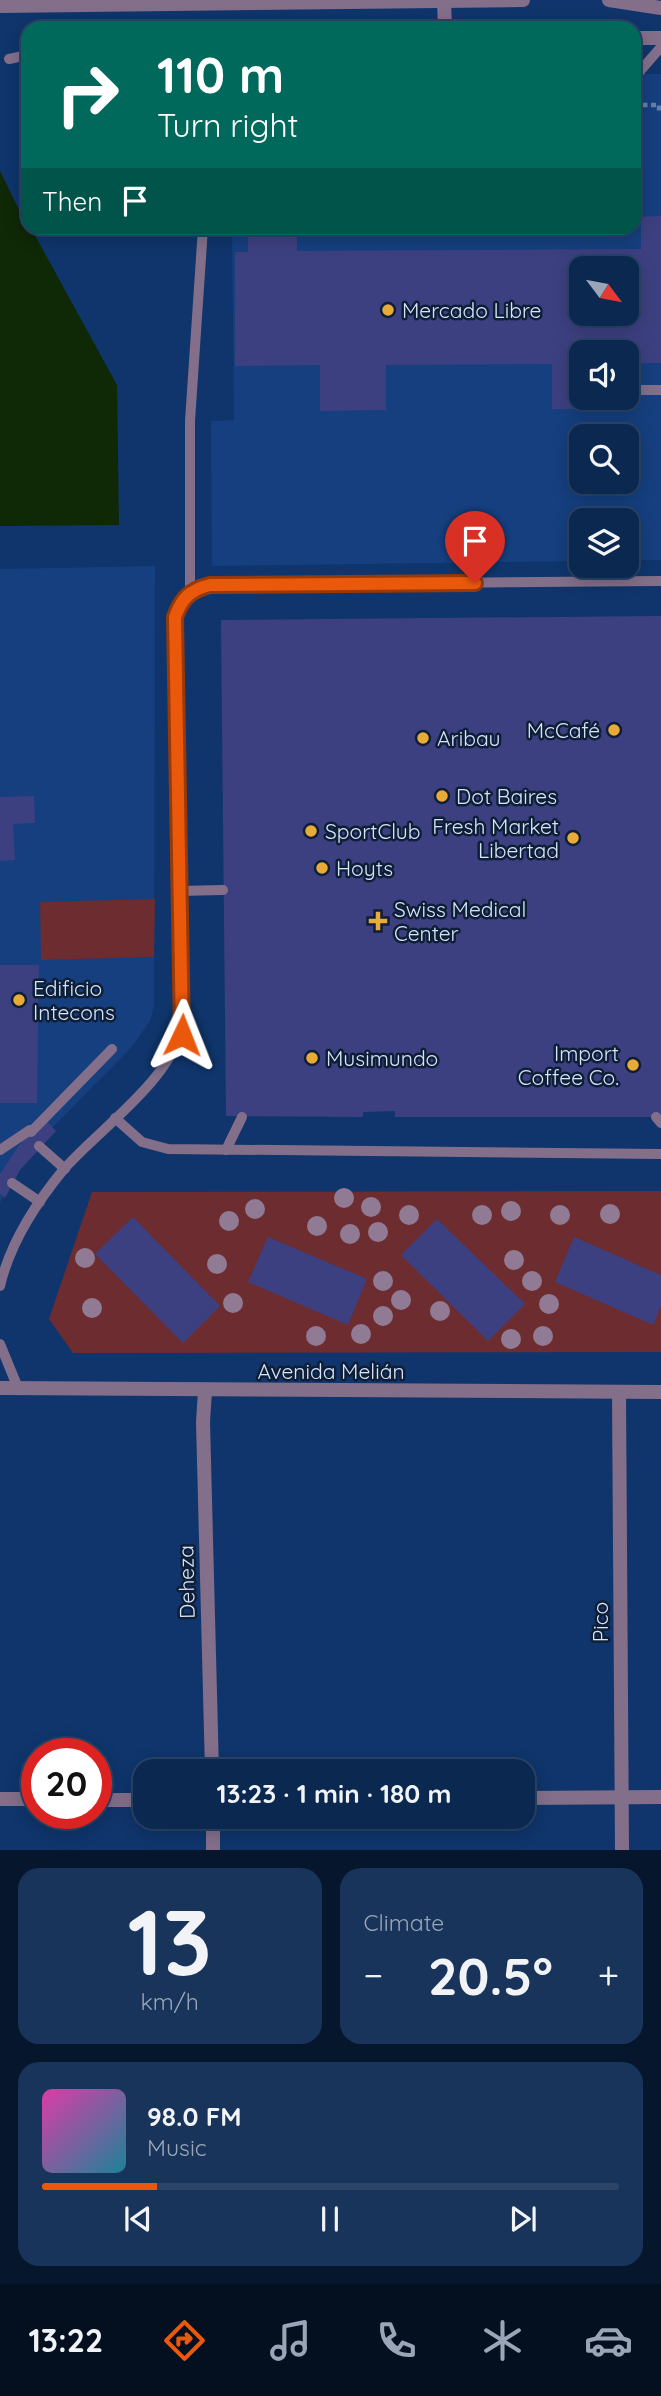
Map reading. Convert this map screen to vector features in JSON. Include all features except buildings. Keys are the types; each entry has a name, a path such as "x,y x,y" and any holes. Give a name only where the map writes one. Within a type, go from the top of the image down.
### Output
{"street":[{"path":"0,6 198,1 523,0"},
{"path":"609,0 661,8"},
{"path":"444,1 444,21"},
{"path":"641,38 661,38"},
{"name":"Avenida Melián","path":"0,1388 661,1392"},
{"name":"Deheza","path":"205,1391 203,1422 212,1759"},
{"name":"Pico","path":"619,1393 622,1850"},
{"path":"535,1798 661,1797"},
{"path":"0,1799 21,1799"},
{"path":"112,1800 133,1800"},
{"path":"213,1829 213,1850"}],"lane":[{"path":"641,70 661,47"},
{"path":"9,60 21,57"},
{"path":"190,592 190,421 203,235"},
{"path":"639,390 661,390"},
{"path":"0,1283 18,1236 40,1202 65,1169 166,1063 182,1035 184,1017 178,891 175,617 180,602 190,592 210,585 661,581"},
{"path":"178,891 223,890"},
{"path":"0,1150 30,1131 112,1049"},
{"path":"226,1150 242,1116"},
{"path":"114,1118 142,1142 168,1149 661,1154"},
{"path":"39,1146 65,1169"},
{"path":"12,1183 40,1202"},
{"path":"0,1345 18,1388"}],"path":[{"path":"641,105 659,105 659,113"}],"shaded area":[{"path":"641,74 661,74 661,560 639,560 639,508 569,508 569,561 212,566 211,421 234,420 232,235 641,235"},
{"path":"0,171 21,214 21,235 35,235 117,385 119,525 0,526"},
{"path":"155,566 154,1006 150,1021 131,1048 37,1143 10,1181 0,1203 0,569"},
{"path":"155,899 154,957 41,960 40,902"},
{"path":"661,1191 661,1352 73,1353 49,1319 92,1192"}],"place":[{"name":"Mercado Libre","path":"388,310"},
{"name":"McCafé","path":"614,730"},
{"name":"Aribau","path":"423,738"},
{"name":"Dot Baires","path":"442,796"},
{"name":"SportClub","path":"311,831"},
{"name":"Fresh Market Libertad","path":"573,838"},
{"name":"Hoyts","path":"322,868"},
{"name":"Swiss Medical Center","path":"378,921"},
{"name":"Edificio Intecons","path":"19,1000"},
{"name":"Musimundo","path":"312,1058"},
{"name":"Import Coffee Co.","path":"633,1065"}],"route":[{"path":"182,1035 184,1017 178,891 175,617 180,602 190,592 210,585 475,583"}]}
